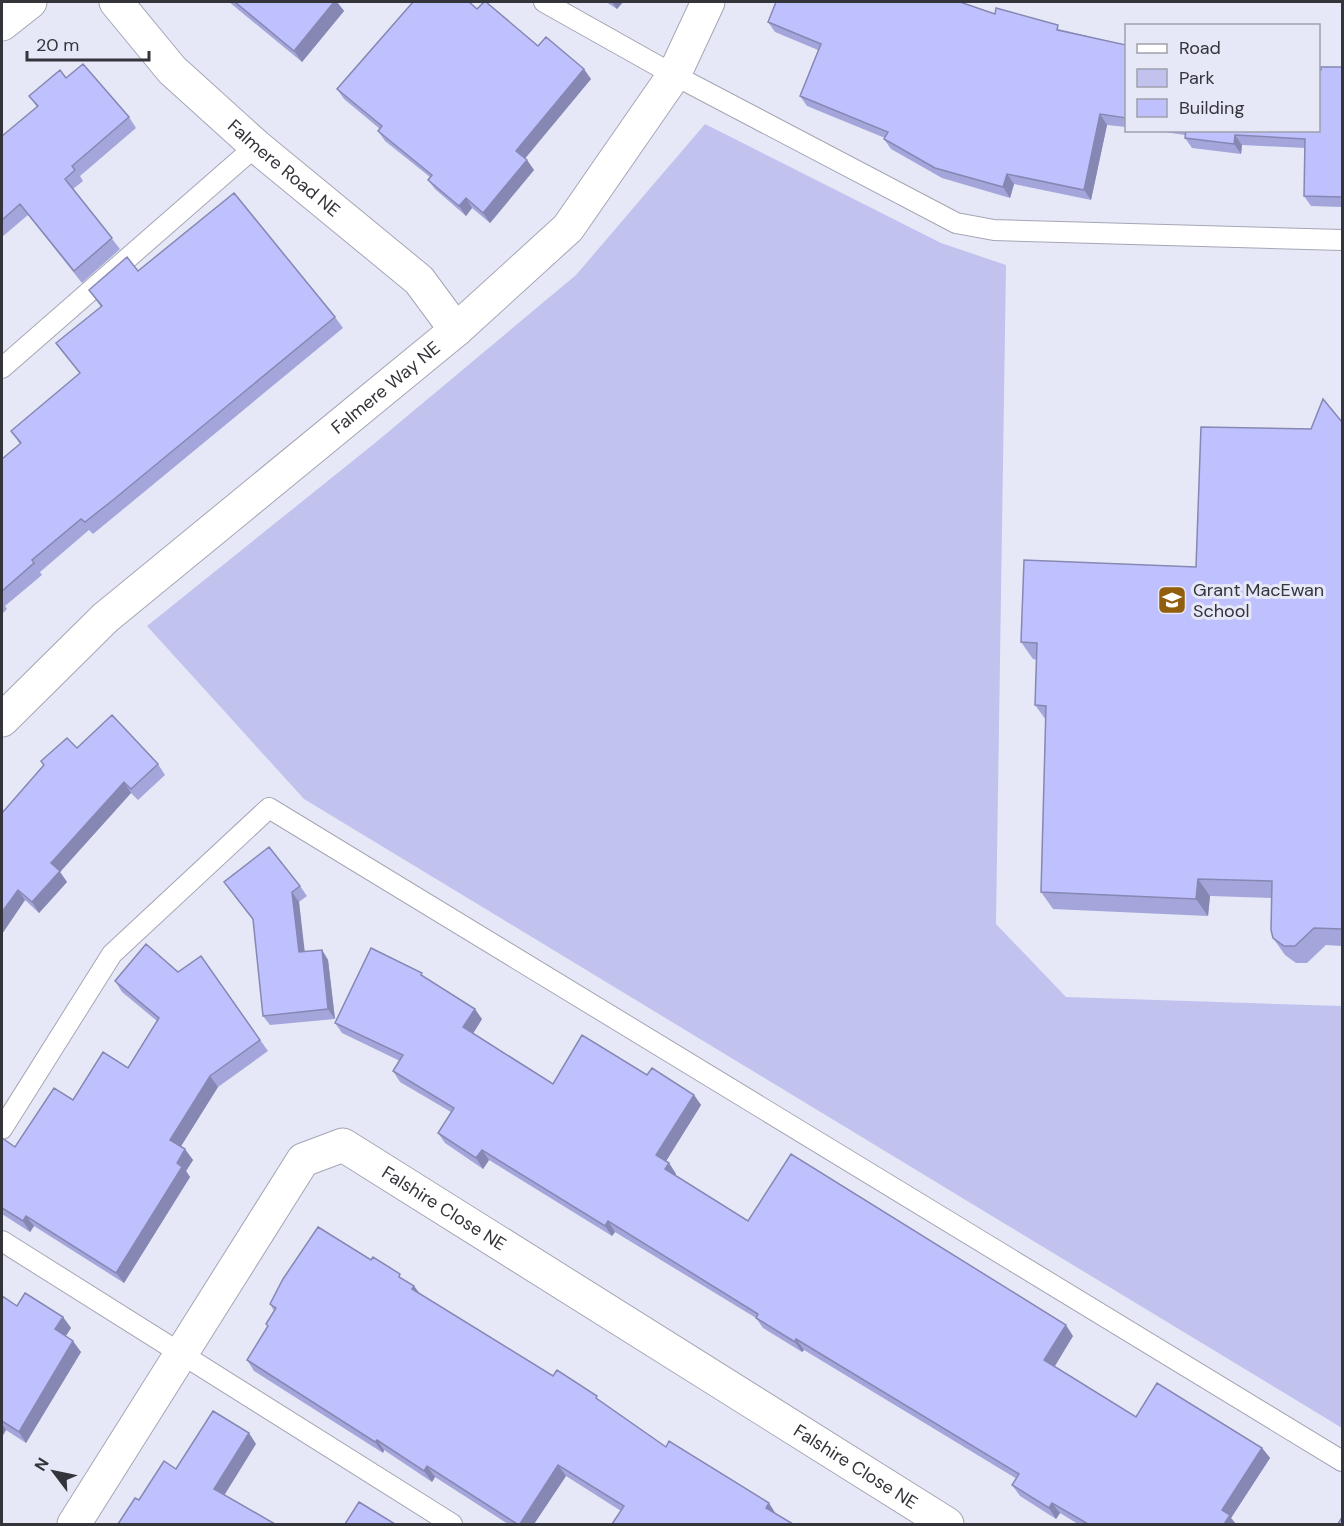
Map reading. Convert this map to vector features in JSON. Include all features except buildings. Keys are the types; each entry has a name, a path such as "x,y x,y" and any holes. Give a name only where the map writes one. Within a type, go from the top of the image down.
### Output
{"street":[{"path":"2,24 30,2"},
{"name":"Falmere Road NE","path":"116,2 172,70 256,146 419,280 456,330"},
{"name":"Falmere Way NE","path":"2,720 105,618 456,330 568,228 674,75 708,2"},
{"name":"Falshire Close NE","path":"74,1524 303,1160 343,1145 947,1524"}],"lane":[{"path":"544,2 674,75 956,223 994,230 1342,240"},
{"path":"2,368 256,146"},
{"path":"2,1129 112,954 269,808 1342,1461"},
{"path":"2,1241 180,1356 452,1524"}],"green space":[{"path":"705,124 941,243 1006,265 996,924 1066,997 1342,1006 1342,1428 304,799 147,626 375,443 576,275"}],"place":[{"name":"Grant MacEwan School","path":"1172,600"}]}
